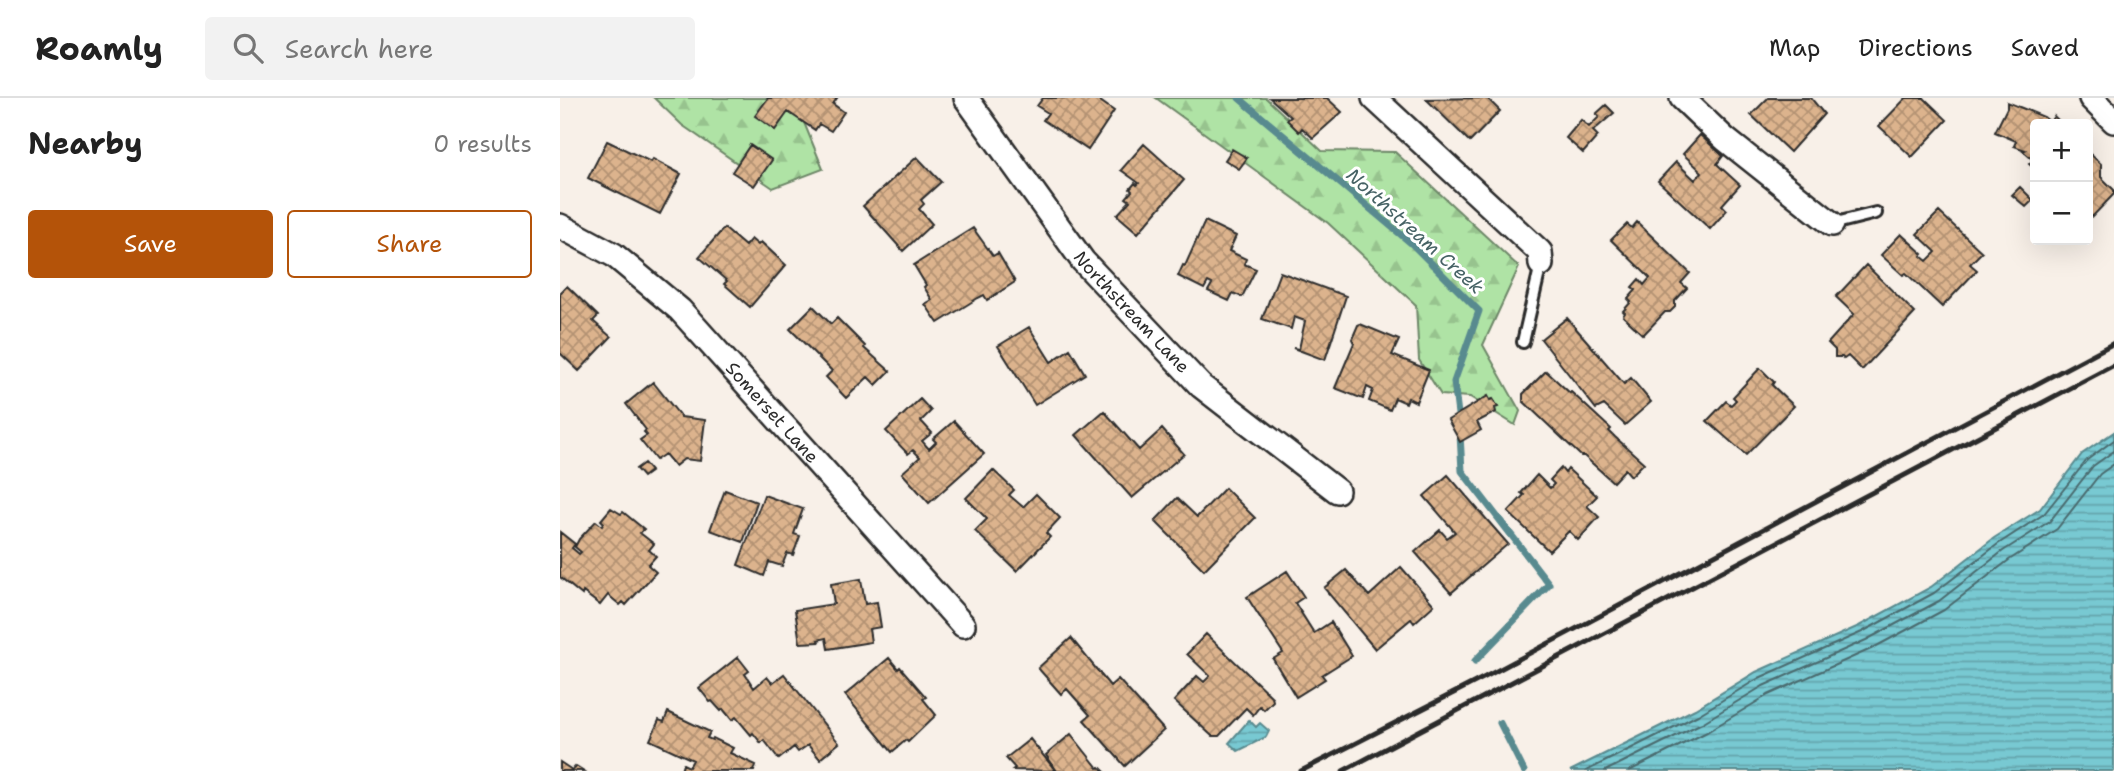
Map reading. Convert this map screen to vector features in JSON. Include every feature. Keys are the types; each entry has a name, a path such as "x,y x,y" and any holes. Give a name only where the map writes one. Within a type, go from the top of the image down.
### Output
{"street":[{"name":"Northstream Lane","path":"966,98 1083,261 1200,386 1337,491"},
{"path":"1374,98 1540,252 1541,264"},
{"path":"1682,98 1725,139 1832,224"},
{"path":"2091,98 2114,121"},
{"name":"Somerset Lane","path":"560,226 614,254 680,310 962,625"}],"lane":[{"path":"1832,224 1876,213"},
{"path":"1524,342 1541,264"}],"green space":[{"path":"654,98 794,98 823,169 773,188 682,125"},
{"path":"1156,98 1266,98 1322,151 1395,152 1519,267 1483,345 1520,411 1515,425 1470,397 1441,395 1419,360 1416,305 1328,223"}],"water":[{"path":"2114,432 2114,771 1570,771 1695,709 1756,672 1859,626 1931,587 1994,538 2040,509 2082,454"},
{"path":"1249,720 1256,727 1260,723 1269,731 1266,737 1238,751 1229,743"}],"building":[{"path":"768,98 837,98 833,104 844,112 831,131 819,124 815,130 788,112 775,130 755,116"},
{"path":"1043,98 1096,98 1114,111 1088,150 1043,120 1048,113 1037,106"},
{"path":"1270,98 1327,98 1342,112 1313,138 1302,128 1299,132 1287,120 1291,117"},
{"path":"1487,98 1500,111 1470,142 1426,99"},
{"path":"1768,98 1811,98 1824,114 1790,152 1751,115"},
{"path":"1906,98 1924,98 1947,120 1912,157 1879,126"},
{"path":"2007,102 2046,119 2030,119 2030,157 2023,151 2025,150 2014,146 2016,141 1995,132 2007,108"},
{"path":"1606,105 1614,113 1593,131 1598,136 1583,153 1566,138 1581,120 1589,127 1599,117 1596,114"},
{"path":"1700,135 1723,156 1717,164 1740,185 1722,205 1727,210 1710,229 1658,181 1676,162 1695,180 1702,172 1683,154"},
{"path":"607,141 651,162 653,159 681,174 660,214 588,178"},
{"path":"1144,144 1184,180 1138,233 1117,215 1130,201 1126,198 1132,191 1130,189 1135,183 1139,183 1121,170"},
{"path":"750,145 772,160 754,186 732,172"},
{"path":"1232,149 1247,158 1239,169 1225,160"},
{"path":"917,157 941,182 921,200 924,204 919,209 932,224 903,251 863,206"},
{"path":"2093,157 2101,164 2101,177 2114,190 2114,194 2093,216"},
{"path":"2020,187 2030,197 2030,203 2026,207 2012,195"},
{"path":"1939,212 1982,252 1970,264 1977,270 1942,307 1906,273 1903,275 1881,255 1901,234 1927,261 1936,252 1917,234"},
{"path":"1205,221 1236,236 1229,251 1246,259 1244,264 1256,269 1242,297 1233,293 1229,301 1208,291 1212,284 1208,282 1204,289 1178,276"},
{"path":"1637,222 1690,273 1681,283 1687,288 1675,301 1675,307 1670,312 1665,312 1643,335 1623,316 1623,311 1636,290 1632,287 1639,279 1644,285 1650,278 1611,240 1627,224 1632,228"},
{"path":"724,228 745,246 751,239 758,245 761,242 786,265 750,307 724,284 727,281 699,257"},
{"path":"973,228 993,256 998,253 1015,282 987,300 984,295 978,298 938,323 925,304 932,300 914,265"},
{"path":"1866,265 1915,313 1862,370 1848,356 1844,359 1835,357 1835,350 1828,343 1854,314 1836,297"},
{"path":"1280,272 1346,296 1325,360 1293,348 1299,349 1305,321 1294,317 1291,329 1262,319"},
{"path":"567,286 598,316 593,321 611,337 579,371 560,353 560,293"},
{"path":"813,306 831,324 837,318 864,348 890,371 876,385 868,377 846,398 826,377 832,371 790,329"},
{"path":"1567,318 1624,384 1631,378 1651,402 1625,425 1604,405 1596,409 1541,339"},
{"path":"1360,324 1399,340 1392,355 1429,370 1416,402 1408,398 1406,403 1395,398 1390,410 1369,401 1373,390 1367,387 1363,399 1335,388"},
{"path":"1029,327 1051,362 1070,349 1085,374 1035,405 998,346"},
{"path":"1760,368 1774,382 1772,385 1794,406 1746,455 1707,421 1726,401 1731,405 1736,400 1733,397"},
{"path":"1546,371 1611,429 1609,431 1644,463 1631,476 1625,469 1613,482 1523,401 1523,394"},
{"path":"653,382 681,417 705,420 700,461 684,459 675,466 665,454 656,460 640,440 647,435 644,432 646,430 626,404"},
{"path":"1488,396 1498,407 1495,408 1496,412 1477,422 1481,430 1460,442 1448,420"},
{"path":"920,399 931,411 921,421 932,433 922,441 929,449 936,442 933,439 954,421 984,454 929,503 902,473 920,457 913,450 908,454 886,431"},
{"path":"1104,411 1139,450 1162,429 1184,454 1132,498 1076,435"},
{"path":"644,463 651,471 643,477 636,469"},
{"path":"1561,468 1565,473 1568,469 1597,496 1587,506 1599,517 1578,540 1569,531 1549,551 1508,512 1524,495 1521,493 1537,475 1550,488 1554,484 1550,480"},
{"path":"993,470 1014,490 1009,495 1023,507 1036,494 1060,518 1046,533 1050,537 1017,571 975,531 987,519 966,498"},
{"path":"1448,475 1508,544 1451,593 1415,552 1440,530 1447,538 1455,532 1424,496"},
{"path":"1225,488 1255,518 1204,570 1155,521 1177,498 1197,517"},
{"path":"725,490 757,502 743,542 710,530"},
{"path":"764,495 803,509 794,534 800,536 793,555 787,553 782,566 769,562 764,576 738,565"},
{"path":"611,508 621,514 623,512 644,529 640,533 654,544 649,550 656,556 648,565 656,572 626,605 623,602 620,605 608,595 600,605 583,592 582,595 560,577 560,532 575,544 572,548 579,554 581,552 575,547 579,539 596,521 602,526 604,523 601,520"},
{"path":"1401,567 1434,605 1414,623 1411,619 1375,649 1324,588 1346,570 1369,596"},
{"path":"1287,571 1304,597 1295,603 1314,633 1331,622 1352,656 1322,675 1325,679 1296,697 1273,659 1283,653 1247,597"},
{"path":"861,579 865,604 877,602 881,627 869,629 871,642 828,649 826,638 818,640 819,642 800,643 795,610 834,604 831,584"},
{"path":"1206,634 1272,697 1273,701 1264,710 1260,706 1253,715 1246,708 1219,736 1212,736 1174,701 1197,676 1204,682 1210,676 1187,654"},
{"path":"1071,638 1110,686 1118,679 1164,730 1125,766 1084,720 1090,715 1067,689 1061,694 1038,668"},
{"path":"738,657 749,671 745,674 754,688 767,677 772,683 784,674 839,743 820,759 808,745 798,752 794,747 779,759 764,740 761,743 736,717 732,720 723,709 721,711 710,702 699,688"},
{"path":"889,658 926,697 923,699 936,715 908,742 906,740 892,752 845,695"},
{"path":"668,712 710,732 707,738 713,738 733,748 730,753 756,765 754,771 681,771 683,764 689,767 693,760 650,740 659,720 664,722"},
{"path":"1071,734 1098,768 1104,771 1057,771 1046,755"},
{"path":"1030,739 1056,771 1012,770 1015,768 1006,758"},
{"path":"560,762 572,770 576,766 584,771 560,771"}],"waterway":[{"name":"Northstream Creek","path":"1239,98 1411,243 1479,311 1454,382 1459,422"},
{"name":"Northstream Creek","path":"1460,434 1462,471 1549,584 1475,661"},
{"name":"Northstream Creek","path":"1500,723 1524,771"}],"railway":[{"path":"1301,771 1485,677 2114,343"},
{"path":"1343,771 2114,365"}]}
